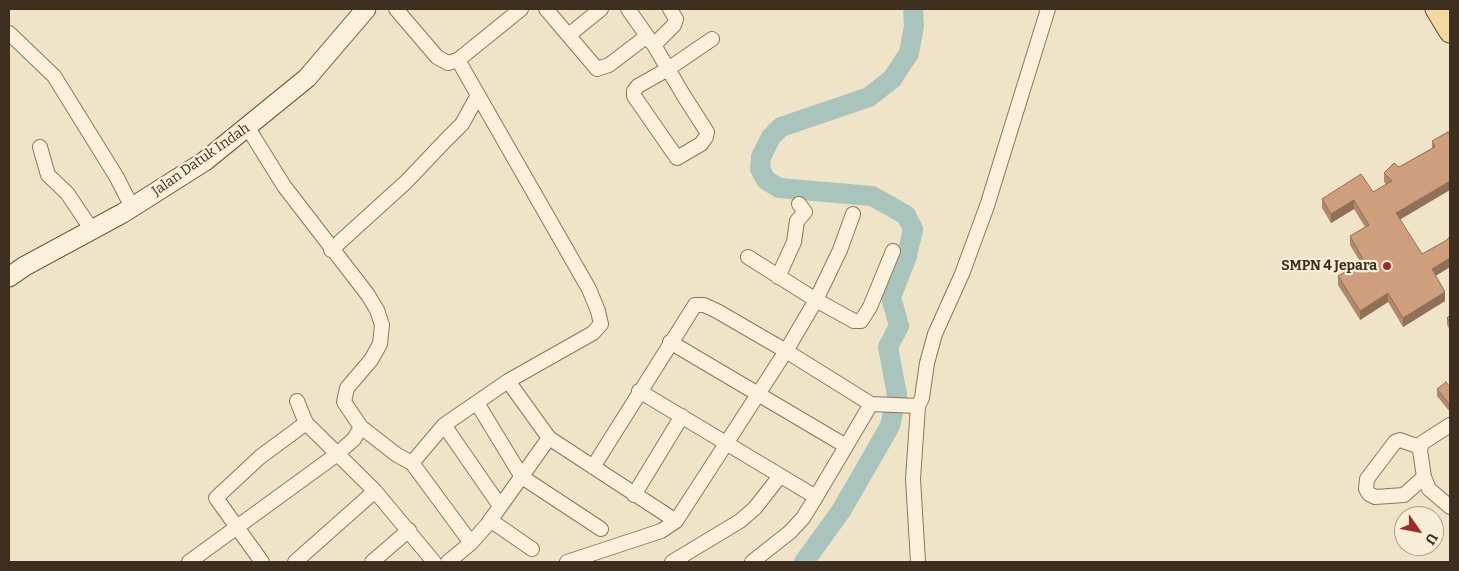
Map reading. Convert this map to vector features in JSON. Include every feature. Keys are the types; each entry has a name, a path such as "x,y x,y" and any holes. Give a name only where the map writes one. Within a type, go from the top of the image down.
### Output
{"main road":[{"path":"1436,9 1450,32"}],"street":[{"name":"Jalan Datuk Indah","path":"9,277 25,266 132,208 205,162 307,78 366,9"},
{"path":"396,9 437,57 448,64 458,60 521,9"},
{"path":"546,9 570,34 594,66 600,70 674,25 676,19 670,9"},
{"path":"570,34 601,9"},
{"path":"628,9 668,69 707,132 701,144 678,158 669,149 634,96 634,91 638,86 668,69 712,39"},
{"path":"918,562 913,479 914,407 922,398 927,363 935,334 962,274 987,206 1048,9"},
{"path":"9,33 54,76 116,176 132,208"},
{"path":"412,462 444,425 508,382 593,333 600,324 598,311 589,289 477,97 458,60"},
{"path":"331,250 413,175 462,124 477,97"},
{"path":"248,128 284,186 331,250 368,295 382,325 380,344 344,394 344,402 361,427 397,455 412,462 471,543"},
{"path":"40,147 48,175 67,193 92,230"},
{"path":"778,277 794,242 797,221 805,212 799,204"},
{"path":"567,562 661,531 676,521 816,300 840,250 852,214"},
{"path":"748,257 816,300 854,321 861,321 870,307 894,251"},
{"path":"593,467 639,391 695,305 704,305 786,350 877,405 914,407"},
{"path":"670,342 846,446"},
{"path":"508,382 549,438 676,521"},
{"path":"639,391 816,497"},
{"path":"297,401 306,423 336,455 376,492 434,562"},
{"path":"477,403 522,477 601,529"},
{"path":"752,562 790,532 803,518 846,446 877,405"},
{"path":"634,495 682,416"},
{"path":"262,562 218,502 216,496 260,457 306,423"},
{"path":"444,425 500,506"},
{"path":"1450,425 1423,442 1420,447 1424,477 1434,495 1450,507"},
{"path":"189,562 205,558 238,528 336,455 354,439 361,427"},
{"path":"448,562 471,543 490,520 549,438"},
{"path":"1420,447 1401,440 1395,442 1367,479 1366,489 1369,494 1375,497 1404,495 1424,477"},
{"path":"672,562 740,522 755,508 780,476"},
{"path":"295,562 376,492"},
{"path":"490,520 532,549"},
{"path":"372,562 409,530"}],"building":[{"path":"1448,132 1450,136 1450,181 1396,213 1422,254 1447,240 1450,236 1450,258 1432,269 1445,292 1403,318 1388,293 1360,311 1338,276 1364,261 1350,236 1369,225 1354,200 1331,214 1322,199 1361,174 1373,192 1392,181 1384,173 1394,163 1399,167 1435,147 1432,141"},
{"path":"1446,382 1450,387 1450,405 1437,389"}],"waterway":[{"path":"804,562 841,511 890,426 897,395 888,347 899,326 891,297 907,256 913,229 906,215 872,196 779,188 766,180 760,169 761,157 771,137 781,127 869,97 892,79 909,53 914,26 913,9"}],"place":[{"name":"SMPN 4 Jepara","path":"1387,266"}]}
